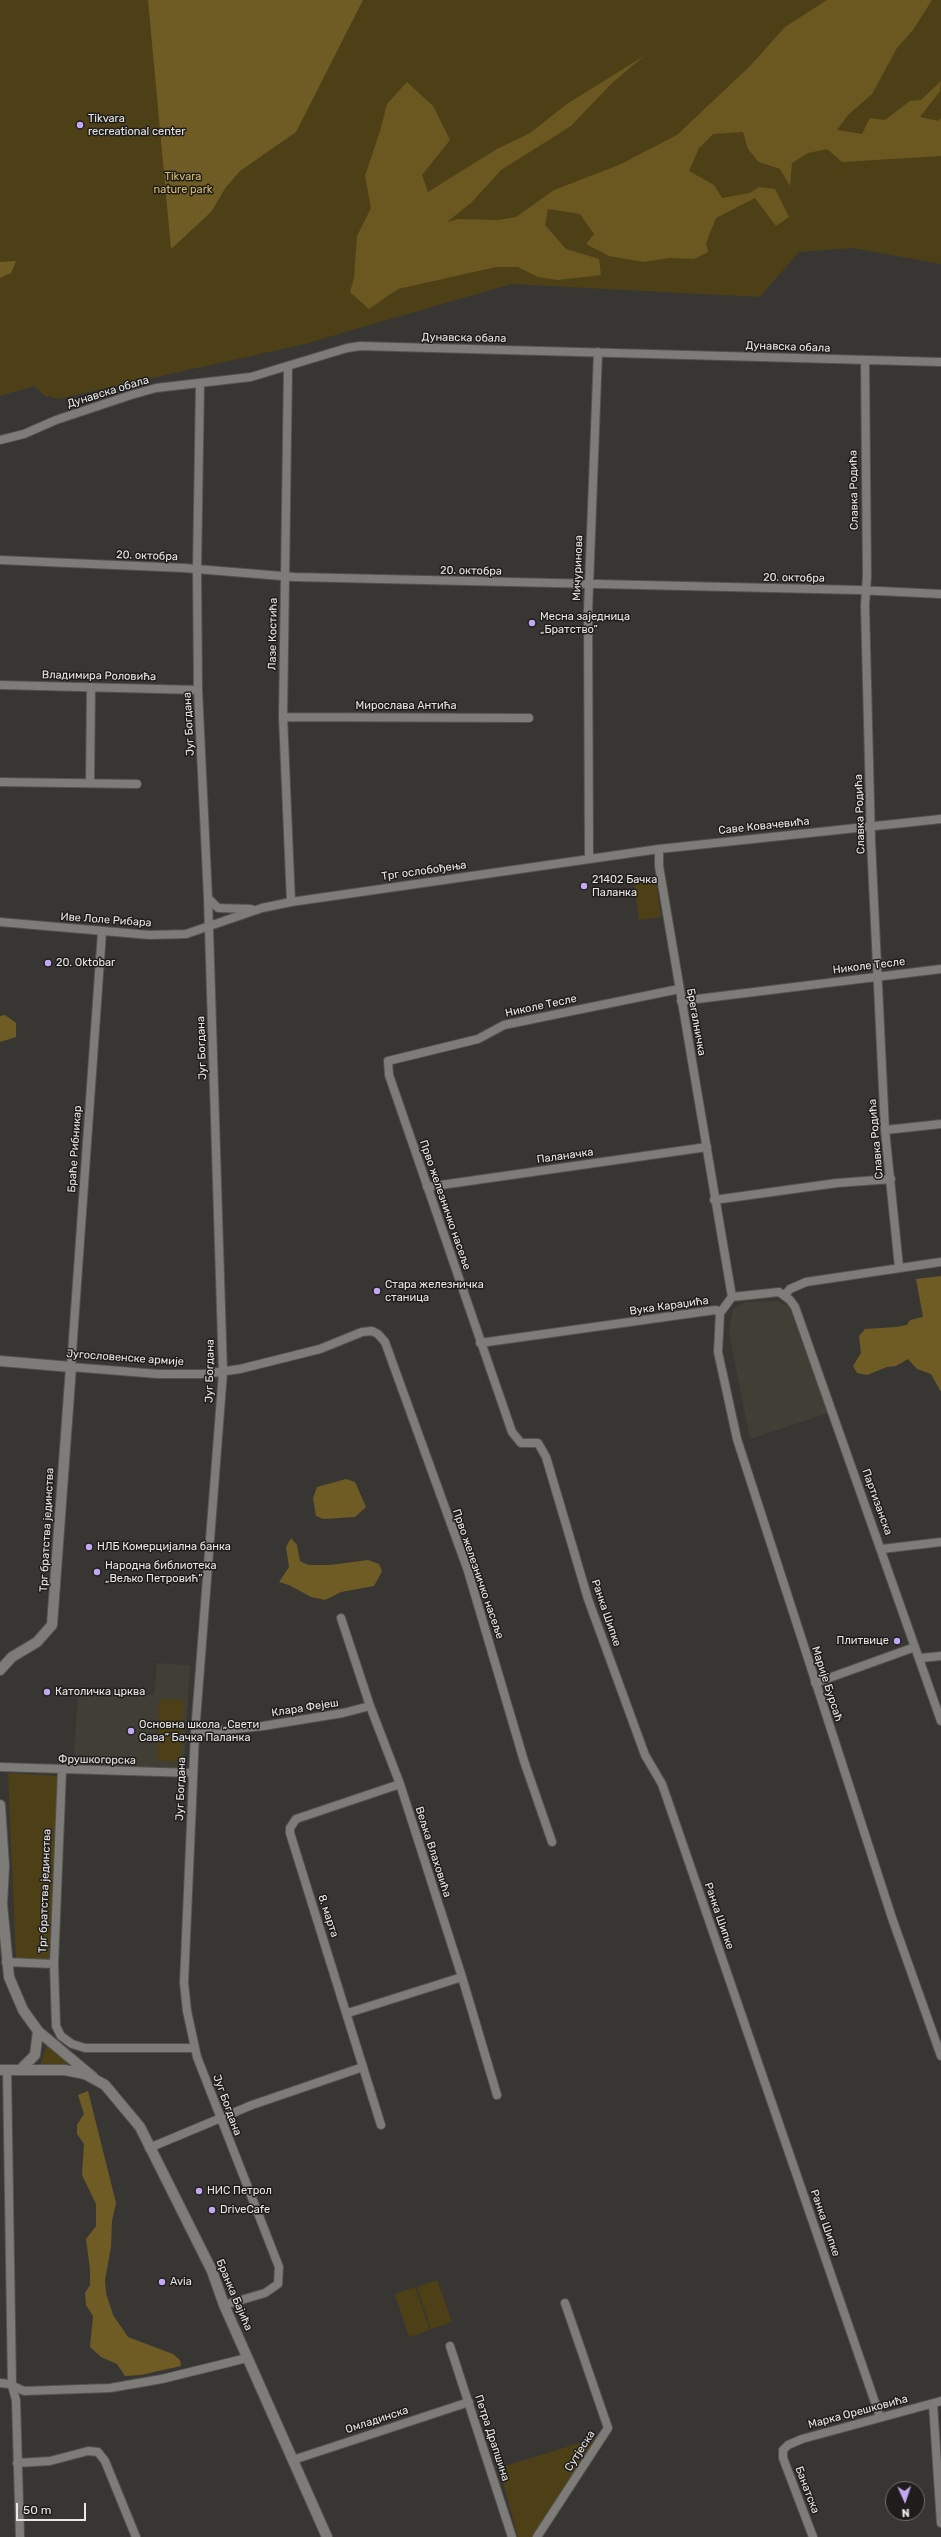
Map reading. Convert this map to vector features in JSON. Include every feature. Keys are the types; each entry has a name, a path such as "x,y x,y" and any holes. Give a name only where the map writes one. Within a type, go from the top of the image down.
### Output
{"street":[{"name":"Дунавска обала","path":"0,440 24,434 56,420 130,394 156,388 251,377 347,348 360,346 941,362"},
{"name":"Мичуринова","path":"589,858 589,584 598,352"},
{"name":"Славка Родића","path":"865,360 866,592 871,826 885,1130 899,1267"},
{"name":"Лазе Костића","path":"288,367 283,717 291,902"},
{"name":"Југ Богдана","path":"200,383 197,570 198,690 208,898 223,1372 195,1733 184,1983 187,2011 195,2048 219,2118 279,2267 278,2284 265,2292 224,2305"},
{"name":"20. октобра","path":"0,560 284,574 323,578 941,594"},
{"name":"Владимира Роловића","path":"0,685 198,690"},
{"path":"90,783 91,687"},
{"name":"Мирослава Антића","path":"283,717 529,718"},
{"path":"0,782 137,784"},
{"name":"Саве Ковачевића","path":"589,858 659,849 941,819"},
{"name":"Брегалничка","path":"659,849 659,866 679,989 707,1147 714,1200 732,1297"},
{"name":"Трг ослобођења","path":"208,898 212,904 225,910 262,908 291,902 589,858"},
{"name":"Трг ослобођења","path":"209,928 262,908"},
{"name":"Иве Лоле Рибара","path":"0,922 102,932 168,936 186,934 209,928"},
{"name":"Браће Рибникар","path":"71,1367 102,932"},
{"name":"Николе Тесле","path":"681,1001 941,969"},
{"name":"Николе Тесле","path":"388,1061 478,1039 504,1025 679,989"},
{"name":"Прво железничко насеље","path":"388,1061 390,1075 480,1343 512,1432 521,1443"},
{"path":"885,1130 941,1124"},
{"name":"Паланачка","path":"427,1187 707,1147"},
{"path":"714,1200 837,1183 891,1179"},
{"path":"732,1297 772,1291 785,1295 790,1289 806,1282 899,1267 941,1262"},
{"name":"Партизанска","path":"785,1295 795,1307 882,1549 915,1647 921,1658 941,1721"},
{"name":"Вука Караџића","path":"480,1343 708,1311 716,1310 720,1313 732,1297"},
{"name":"Марије Бурсаћ","path":"720,1313 718,1352 737,1439 892,1918 941,2056"},
{"name":"Прво железничко насеље","path":"362,1332 372,1331 378,1334 384,1342 468,1571 524,1761 552,1842"},
{"name":"Југословенске армије","path":"0,1361 158,1374 223,1372 320,1349 362,1332"},
{"name":"Трг братства јединства","path":"0,1670 12,1657 40,1639 52,1625 71,1367"},
{"name":"Ранка Шипке","path":"521,1443 538,1443 546,1457 588,1599 645,1755 662,1784 880,2416"},
{"path":"882,1549 941,1542"},
{"name":"Вељка Влаховића","path":"341,1618 370,1706 400,1784 462,1977 497,2095"},
{"path":"815,1683 915,1647"},
{"path":"921,1658 941,1656"},
{"name":"Клара Фејеш","path":"195,1733 343,1713 370,1706"},
{"name":"Фрушкогорска","path":"0,1767 193,1773"},
{"name":"Трг братства јединства","path":"6,1962 54,1964 62,1770"},
{"name":"8. марта","path":"382,2125 290,1834 290,1828 296,1820 400,1784"},
{"path":"0,1805 2,1904 6,1962 15,1993 23,2010 38,2031 94,2078"},
{"path":"54,1964 56,2026 61,2036 72,2044 85,2048 195,2048"},
{"path":"348,2014 462,1977"},
{"path":"20,2070 35,2056 38,2031"},
{"path":"149,2148 219,2118 363,2067"},
{"path":"20,2537 16,2400 12,2386 3,2070 65,2070 94,2078"},
{"name":"Бранка Бајића","path":"94,2078 105,2085 140,2126 149,2148 212,2271 224,2305 327,2537"},
{"name":"Сутјеска","path":"537,2537 608,2428 565,2303"},
{"name":"Петра Драпшина","path":"450,2346 512,2537"},
{"path":"0,2383 24,2391 110,2388 162,2380 247,2358"},
{"name":"Омладинска","path":"293,2460 469,2402"},
{"path":"937,2402 941,2524"},
{"name":"Марка Орешковића","path":"783,2450 788,2445 802,2439 880,2416 937,2402"},
{"name":"Банатска","path":"783,2450 783,2458 813,2537"},
{"path":"17,2463 50,2461 88,2451 98,2452 105,2461 136,2537"}],"shaded area":[{"path":"827,0 932,0 913,30 897,48 872,94 848,115 837,130 862,134 870,118 885,120 910,101 921,100 941,81 940,91 920,117 938,121 941,118 941,156 842,162 827,149 808,153 792,163 790,186 780,169 759,162 748,149 743,132 713,134 699,148 689,171 714,185 722,198 750,193 759,187 775,189 789,217 776,226 755,198 716,218 706,243 708,252 694,259 669,258 643,262 609,256 586,244 594,234 580,214 548,209 545,225 566,249 599,259 601,275 558,280 538,277 518,267 496,267 398,289 369,309 350,292 354,278 357,236 371,208 365,176 387,104 407,82 433,106 450,140 422,175 428,192 497,149 530,133 567,104 644,56 612,83 571,126 501,170 472,202 447,222 459,219 498,220 516,217 554,190 619,165 677,135 750,66 785,27"},
{"path":"777,1301 789,1307 828,1413 750,1439 730,1339 730,1323 733,1310 739,1305 746,1302"},
{"name":"Основна школа „Свети Сава” Бачка Паланка","path":"157,1663 190,1665 184,1769 73,1767 78,1692 154,1695"}],"green space":[{"name":"Tikvara nature park","path":"0,0 941,0 941,264 853,248 799,252 760,297 511,284 301,345 57,399 51,396 46,397 34,386 0,396"},
{"path":"148,0 363,0 296,132 240,171 226,187 211,212 171,249"},
{"path":"16,261 11,273 0,278 0,262"},
{"path":"656,880 661,917 639,920 634,883"},
{"path":"5,1015 16,1023 16,1037 0,1042 0,1016"},
{"path":"941,1276 941,1392 931,1374 917,1369 908,1359 896,1366 887,1367 867,1375 857,1373 853,1366 861,1353 859,1336 865,1329 907,1325 910,1320 923,1317 916,1279"},
{"path":"346,1479 355,1482 366,1507 355,1517 323,1519 316,1516 313,1498 317,1487"},
{"path":"291,1538 297,1545 300,1561 308,1565 330,1565 368,1560 379,1564 382,1571 374,1586 341,1592 325,1600 311,1597 289,1585 279,1582 289,1567 286,1547"},
{"path":"159,1699 184,1700 181,1762 157,1760"},
{"path":"8,1773 58,1776 49,1961 16,1960"},
{"path":"47,2044 67,2061 67,2066 40,2066"},
{"path":"88,2091 116,2203 112,2221 111,2247 105,2280 106,2293 113,2315 128,2337 173,2354 180,2360 181,2366 141,2375 125,2376 117,2364 101,2357 90,2347 93,2316 86,2305 85,2293 90,2285 90,2269 86,2239 96,2226 96,2204 82,2175 84,2144 77,2134 77,2125 84,2114 78,2095"},
{"path":"437,2280 452,2322 431,2329 417,2287"},
{"path":"415,2287 430,2330 409,2337 395,2294"},
{"path":"596,2438 532,2537 518,2537 499,2468"}],"place":[{"name":"Tikvara recreational center","path":"80,125"},
{"name":"Месна заједница „Братство”","path":"532,623"},
{"name":"21402 Бачка Паланка","path":"584,886"},
{"name":"20. Oktobar","path":"48,963"},
{"name":"Стара железничка станица","path":"377,1291"},
{"name":"НЛБ Комерцијална банка","path":"89,1547"},
{"name":"Народна библиотека „Вељко Петровић”","path":"97,1572"},
{"name":"Плитвице","path":"897,1641"},
{"name":"Католичка црква","path":"47,1692"},
{"name":"Основна школа „Свети Сава” Бачка Паланка","path":"131,1731"},
{"name":"НИС Петрол","path":"199,2191"},
{"name":"DriveCafe","path":"212,2210"},
{"name":"Avia","path":"162,2282"}]}
